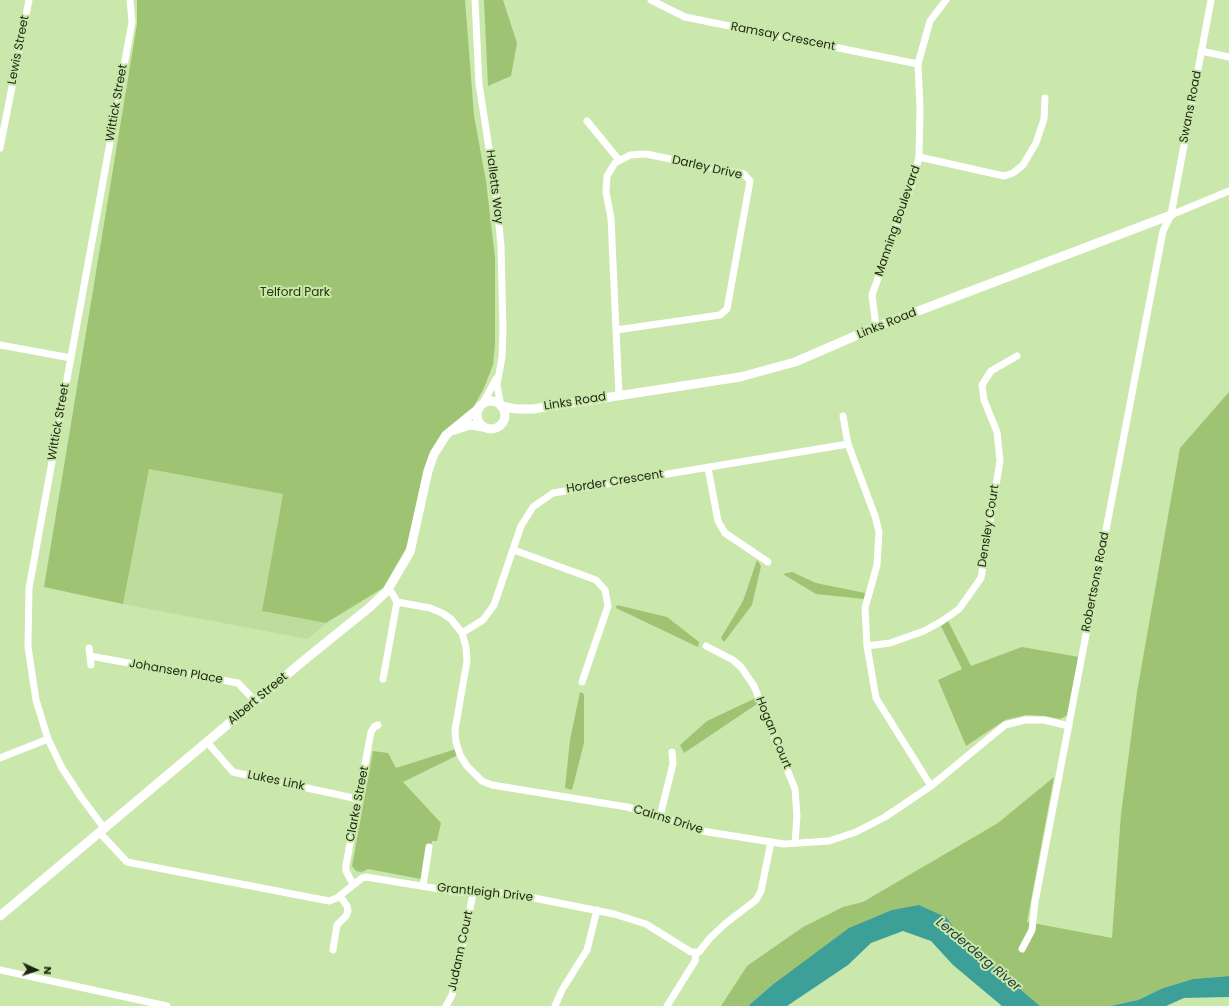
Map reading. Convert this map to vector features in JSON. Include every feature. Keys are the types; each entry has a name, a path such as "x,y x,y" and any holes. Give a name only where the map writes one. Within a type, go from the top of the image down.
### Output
{"street":[{"name":"Lewis Street","path":"0,148 29,0"},
{"name":"Wittick Street","path":"101,830 62,768 48,739 36,700 28,647 29,588 132,22 130,0"},
{"name":"Halletts Way","path":"475,0 479,84 496,193 501,246 503,330 502,357 498,375 498,394 501,406"},
{"name":"Ramsay Crescent","path":"651,0 685,17 918,64"},
{"name":"Manning Boulevard","path":"876,328 872,295 913,181 919,157 920,108 918,64 930,21 946,0"},
{"name":"Swans Road","path":"1170,215 1211,0"},
{"path":"1201,51 1229,57"},
{"path":"919,157 1004,176 1013,173 1023,165 1036,143 1044,119 1045,98"},
{"path":"587,121 619,160 615,163 607,176 606,192 611,218 619,396"},
{"name":"Darley Drive","path":"616,330 720,315 727,309 750,181 744,174 646,154 630,155 619,160"},
{"name":"Links Road","path":"504,422 513,415 533,409 740,377 795,362 876,328 1229,192"},
{"name":"Robertsons Road","path":"1022,949 1032,930 1035,902 1163,231 1170,215"},
{"path":"0,345 70,358"},
{"name":"Densley Court","path":"867,646 890,642 924,631 942,621 959,609 981,578 1000,461 997,432 984,400 982,385 991,371 1017,356"},
{"name":"Halletts Way","path":"480,407 498,375"},
{"path":"446,435 458,428 470,425 493,429 498,427 504,422 505,412 501,406 490,401 480,407 477,419 483,427"},
{"name":"Links Road","path":"501,406 516,409 533,409"},
{"name":"Albert Street","path":"0,916 255,701 370,607 387,591 410,552 428,471 434,454 446,435 480,407"},
{"path":"843,416 848,444 875,516 879,532 878,565 865,608 867,646 876,698 931,786"},
{"name":"Horder Crescent","path":"462,633 483,620 494,605 521,526 533,507 553,493 848,444"},
{"path":"708,468 718,521 725,533 768,562"},
{"path":"514,550 596,580 605,590 608,606 582,682"},
{"path":"383,679 397,602 392,593 387,591"},
{"name":"Cairns Drive","path":"397,602 430,608 442,612 451,619 462,633 466,647 467,661 456,730 456,742 460,755 475,775 492,784 627,808 660,816 702,831 771,842 820,843 856,832 885,817 931,786 1005,725 1025,720 1044,720 1069,726"},
{"name":"Hogan Court","path":"706,646 733,660 741,667 754,686 795,789 798,816 795,843"},
{"path":"89,648 91,665"},
{"name":"Johansen Place","path":"90,656 238,683 255,701"},
{"name":"Clarke Street","path":"353,884 346,868 371,732 374,727 378,725"},
{"path":"0,758 48,739"},
{"name":"Lukes Link","path":"207,742 233,772 358,799"},
{"path":"660,816 673,764 672,752"},
{"path":"101,830 127,862 329,900 340,896 347,906 348,911 346,916 337,925 332,950"},
{"path":"667,1006 695,961 696,952 699,952 710,938 756,900 761,891 771,842"},
{"path":"423,886 429,847"},
{"name":"Grantleigh Drive","path":"340,896 353,884 366,877 473,894 509,893 597,910 646,924 691,952 696,952"},
{"name":"Judann Court","path":"446,1006 454,988 473,894"},
{"path":"555,1006 562,990 587,950 597,910"},
{"path":"0,970 167,1006"}],"shaded area":[{"path":"149,469 283,494 262,611 326,623 308,639 123,604"}],"green space":[{"name":"Telford Park","path":"137,0 465,0 474,116 486,181 495,258 495,345 493,365 483,390 469,414 442,433 424,469 409,543 383,588 326,623 262,611 283,494 149,469 123,604 44,587 137,24"},
{"path":"484,0 503,0 517,43 511,76 488,86"},
{"path":"1229,392 1229,976 1193,979 1163,988 1138,1000 1110,1006 1040,1006 966,943 946,917 919,905 771,986 748,1006 721,1006 747,966 803,927 843,907 863,902 998,823 1054,777 1027,922 1112,938 1121,814 1137,692 1180,448"},
{"path":"757,560 761,566 752,605 724,642 721,638 743,601"},
{"path":"792,572 816,583 865,593 864,599 816,594 783,574"},
{"path":"617,605 667,617 699,642 698,647 616,608"},
{"path":"948,621 971,666 1022,647 1079,657 1068,715 1060,719 1045,716 1026,715 1005,720 966,746 938,680 962,669 941,626"},
{"path":"580,692 584,694 584,743 572,790 565,788 570,740"},
{"path":"758,697 760,702 684,753 680,745 707,721"},
{"path":"456,749 458,755 403,782 441,823 437,841 432,841 427,872 421,879 368,869 362,872 356,871 352,866 373,751 388,753 396,768"}],"water":[{"name":"Lerderderg River","path":"919,905 946,917 966,943 1040,1006 1002,1006 953,965 931,941 903,931 871,943 848,965 787,1006 748,1006 771,986 849,928 892,910"},
{"path":"1229,976 1229,997 1184,998 1166,1006 1110,1006 1138,1000 1163,988 1193,979"}]}
